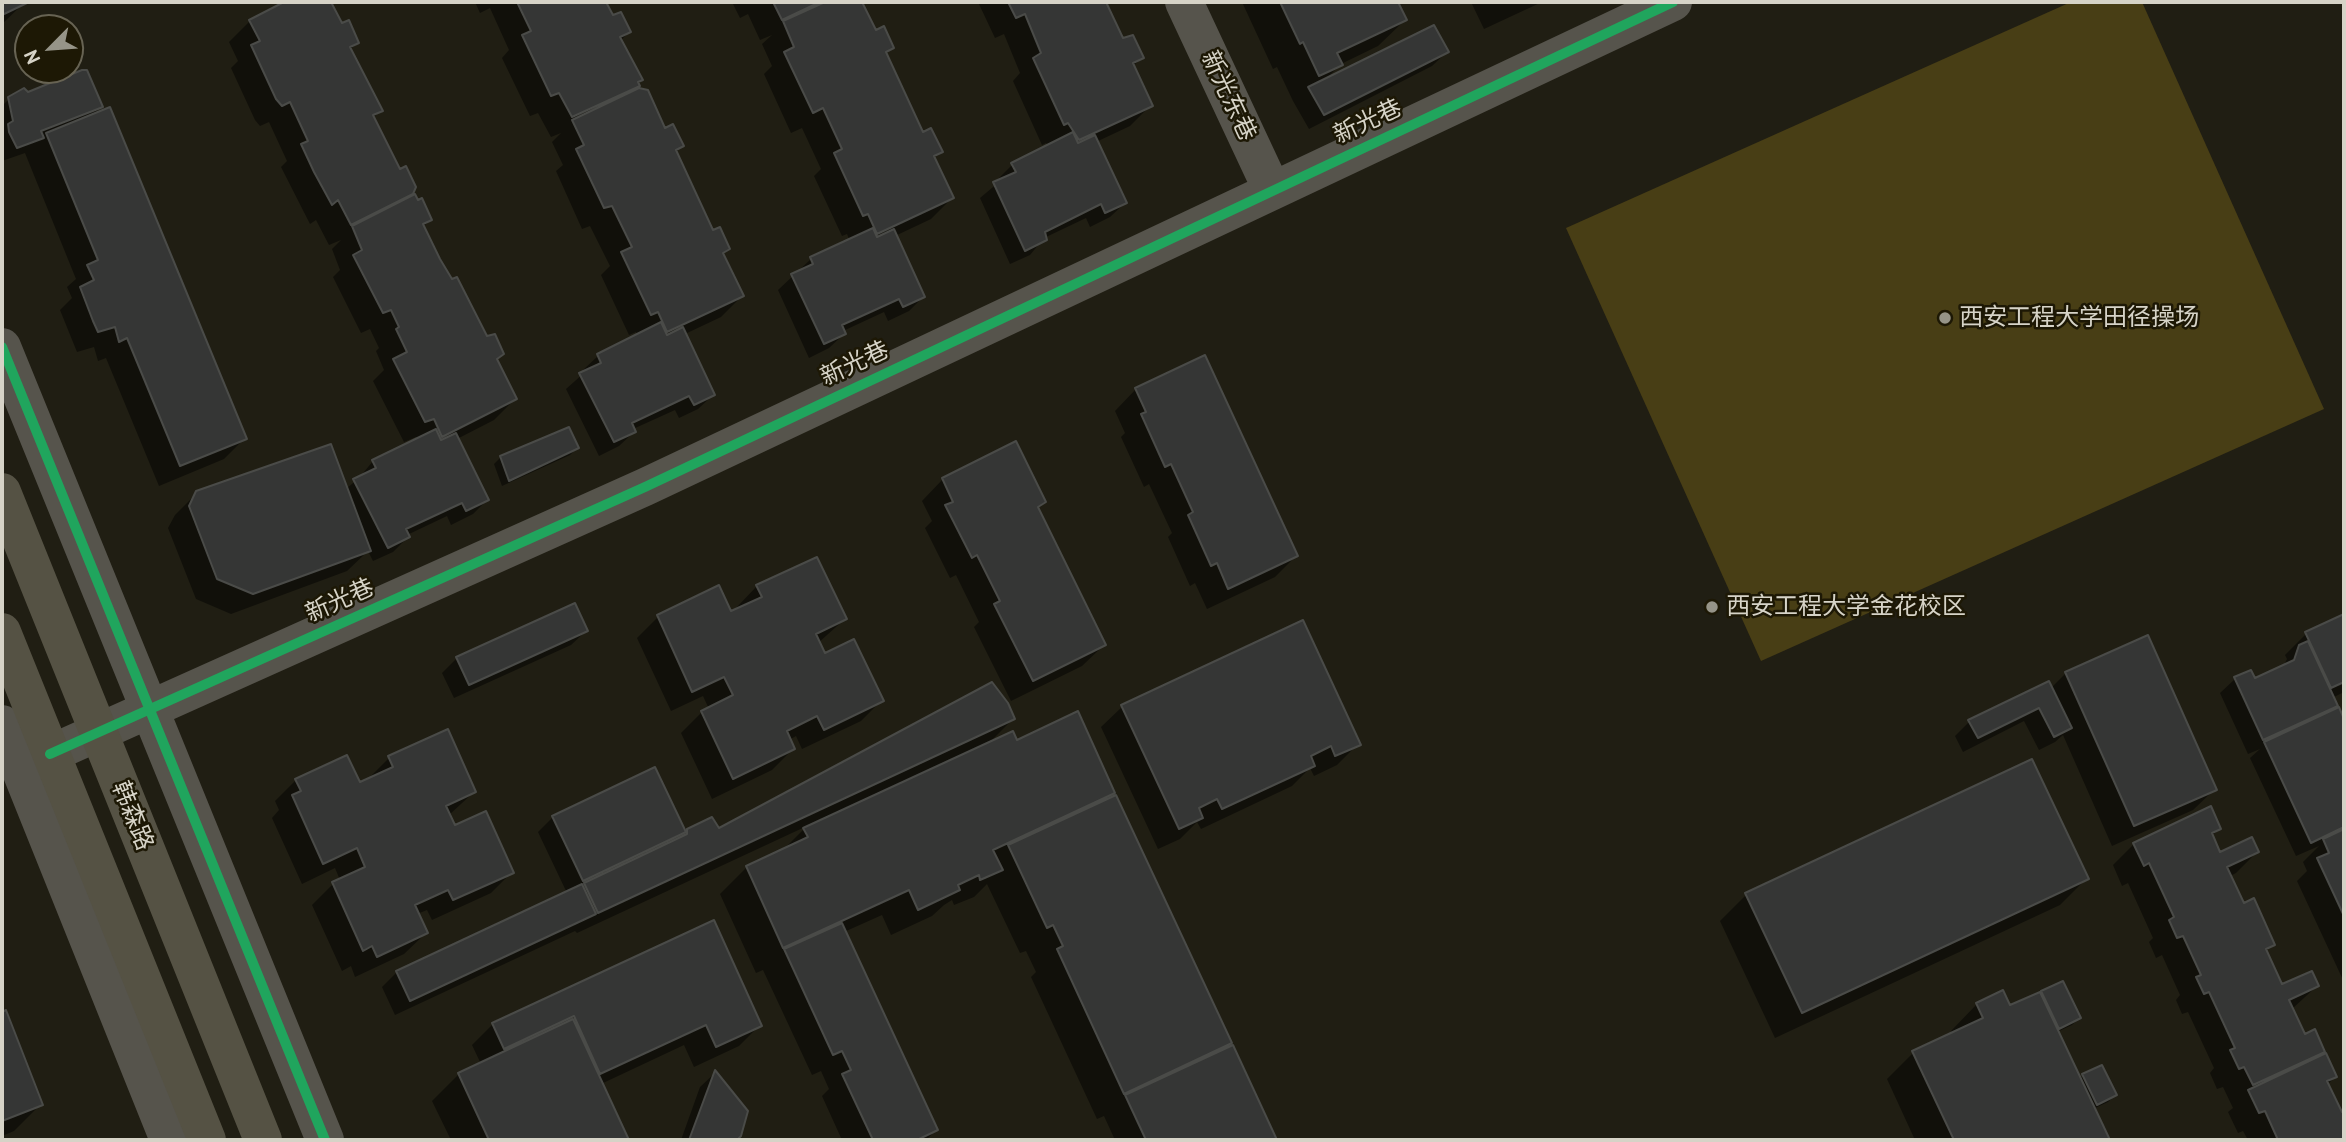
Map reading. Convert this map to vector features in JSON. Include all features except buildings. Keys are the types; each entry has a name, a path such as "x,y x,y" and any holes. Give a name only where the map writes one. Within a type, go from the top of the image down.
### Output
{"main road":[{"name":"韩森路","path":"2,492 263,1140"},
{"path":"2,632 207,1140"}],"street":[{"name":"新光东巷","path":"1184,2 1272,190"},
{"name":"新光巷","path":"50,754 645,487 1673,2"},
{"path":"2,347 325,1140"},
{"path":"2,724 169,1140"}],"shaded area":[{"name":"西安工程大学田径操场","path":"2071,2 2142,2 2324,409 1761,661 1566,228"}],"cycle path":[{"path":"50,754 645,487 1673,2"},
{"path":"2,347 325,1140"}],"place":[{"name":"西安工程大学田径操场","path":"1945,318"},
{"name":"西安工程大学金花校区","path":"1712,607"}]}
